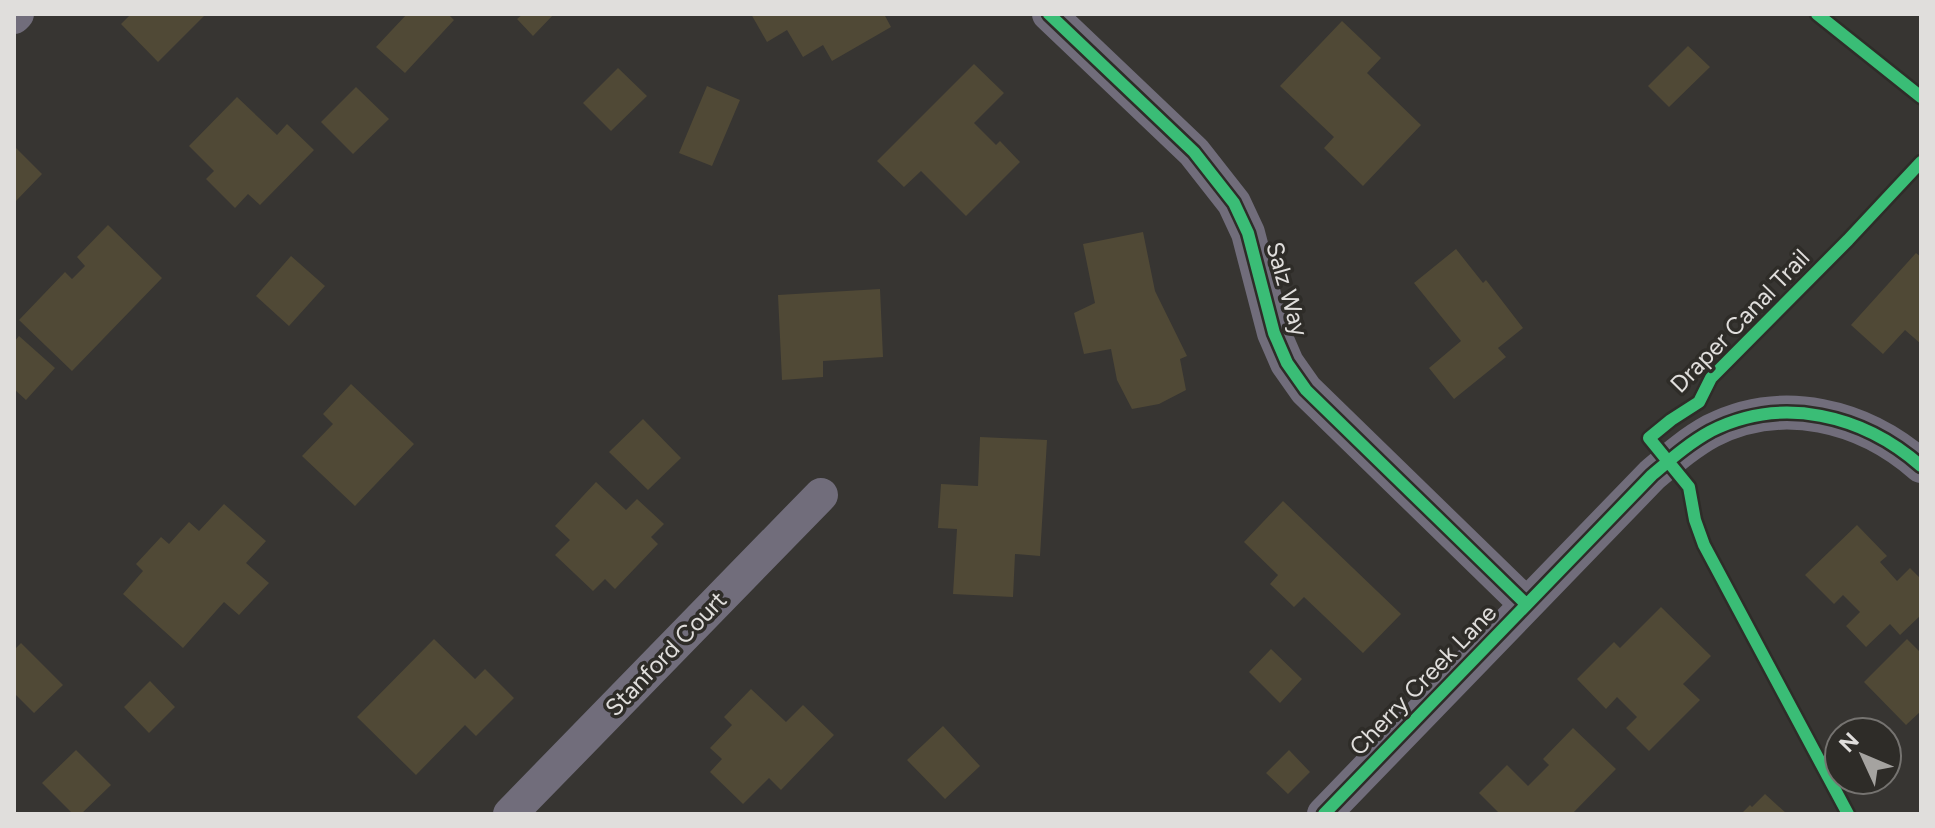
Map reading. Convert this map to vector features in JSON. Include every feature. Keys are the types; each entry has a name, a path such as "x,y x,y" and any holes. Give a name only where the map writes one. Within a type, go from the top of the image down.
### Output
{"street":[{"name":"Salz Way","path":"1049,14 1194,152 1234,203 1248,233 1274,333 1287,363 1306,390 1526,604"},
{"name":"Cherry Creek Lane","path":"1324,814 1652,475 1689,444 1713,430 1767,414 1829,416 1861,427 1891,443 1921,466"},
{"name":"Stanford Court","path":"510,814 821,495"}],"building":[{"path":"131,14 206,14 158,62 121,24"},
{"path":"407,14 448,14 454,20 405,73 376,47"},
{"path":"523,14 554,14 533,36 517,19"},
{"path":"751,14 884,14 891,27 832,61 823,45 803,57 787,30 767,42"},
{"path":"1342,21 1381,58 1367,73 1421,125 1363,186 1324,148 1334,137 1280,86"},
{"path":"1688,46 1710,67 1669,107 1648,86"},
{"path":"974,64 1004,93 974,123 996,145 1000,141 1020,162 966,216 921,171 904,187 877,161"},
{"path":"618,68 647,96 611,131 583,103"},
{"path":"707,86 740,100 712,166 679,153"},
{"path":"356,87 389,119 353,154 321,122"},
{"path":"237,97 277,135 287,124 314,150 260,205 248,194 235,208 206,179 214,171 189,146"},
{"path":"14,146 42,174 14,203"},
{"path":"108,225 162,278 72,371 19,320 65,272 72,279 85,266 77,257"},
{"path":"1143,232 1155,291 1187,356 1180,359 1186,390 1159,404 1132,409 1117,380 1111,349 1084,354 1074,313 1095,303 1083,244"},
{"path":"1456,249 1483,283 1486,280 1523,328 1498,348 1506,357 1454,399 1429,368 1461,341 1414,283"},
{"path":"1916,253 1921,257 1921,344 1905,330 1883,354 1851,325"},
{"path":"291,256 325,286 289,326 256,296"},
{"path":"880,289 883,357 823,361 823,377 782,380 778,295"},
{"path":"19,336 55,368 26,400 14,389 14,342"},
{"path":"351,384 414,444 355,506 302,456 333,424 323,414"},
{"path":"643,419 681,458 648,490 609,452"},
{"path":"980,437 1047,440 1040,556 1015,554 1013,597 953,594 957,529 938,528 941,484 978,486"},
{"path":"596,482 626,510 637,499 664,524 651,537 658,544 615,589 605,579 593,591 555,555 570,540 555,526"},
{"path":"1283,501 1401,614 1363,653 1304,597 1294,607 1270,584 1278,575 1244,542"},
{"path":"224,504 266,541 246,563 269,583 239,615 224,602 183,648 123,594 143,571 136,564 161,537 169,544 189,522 199,531"},
{"path":"1857,525 1887,556 1880,562 1897,581 1910,568 1921,579 1921,615 1900,635 1890,624 1866,647 1846,626 1860,612 1843,595 1834,604 1805,575"},
{"path":"1661,607 1711,656 1683,684 1700,700 1649,751 1626,728 1637,717 1617,697 1606,709 1577,679 1614,642 1620,648"},
{"path":"434,639 475,679 485,669 514,698 476,736 465,725 416,775 357,717"},
{"path":"1907,639 1921,653 1921,711 1906,725 1903,716 1897,716 1864,682"},
{"path":"21,643 63,685 34,713 14,693 14,650"},
{"path":"1271,649 1302,679 1280,703 1249,672"},
{"path":"150,681 175,707 149,733 124,707"},
{"path":"751,689 786,722 803,705 834,735 781,790 769,778 743,804 710,772 722,759 710,748 732,725 724,717"},
{"path":"943,726 980,766 945,799 907,760"},
{"path":"1573,728 1616,769 1572,814 1500,814 1479,793 1507,765 1528,786 1549,765 1543,759"},
{"path":"76,750 111,785 81,814 73,814 42,783"},
{"path":"1289,750 1310,772 1288,794 1266,773"},
{"path":"1765,794 1787,814 1741,814 1750,805 1752,807"}],"cycle path":[{"path":"1049,14 1194,152 1234,203 1248,233 1274,333 1287,363 1306,390 1526,604"},
{"path":"1817,14 1921,97"},
{"name":"Draper Canal Trail","path":"1848,814 1704,545 1695,520 1689,487 1649,438 1699,402 1711,378 1921,162"},
{"path":"1324,814 1652,475 1711,431 1738,420 1766,414 1821,416 1874,434 1921,466"}]}
